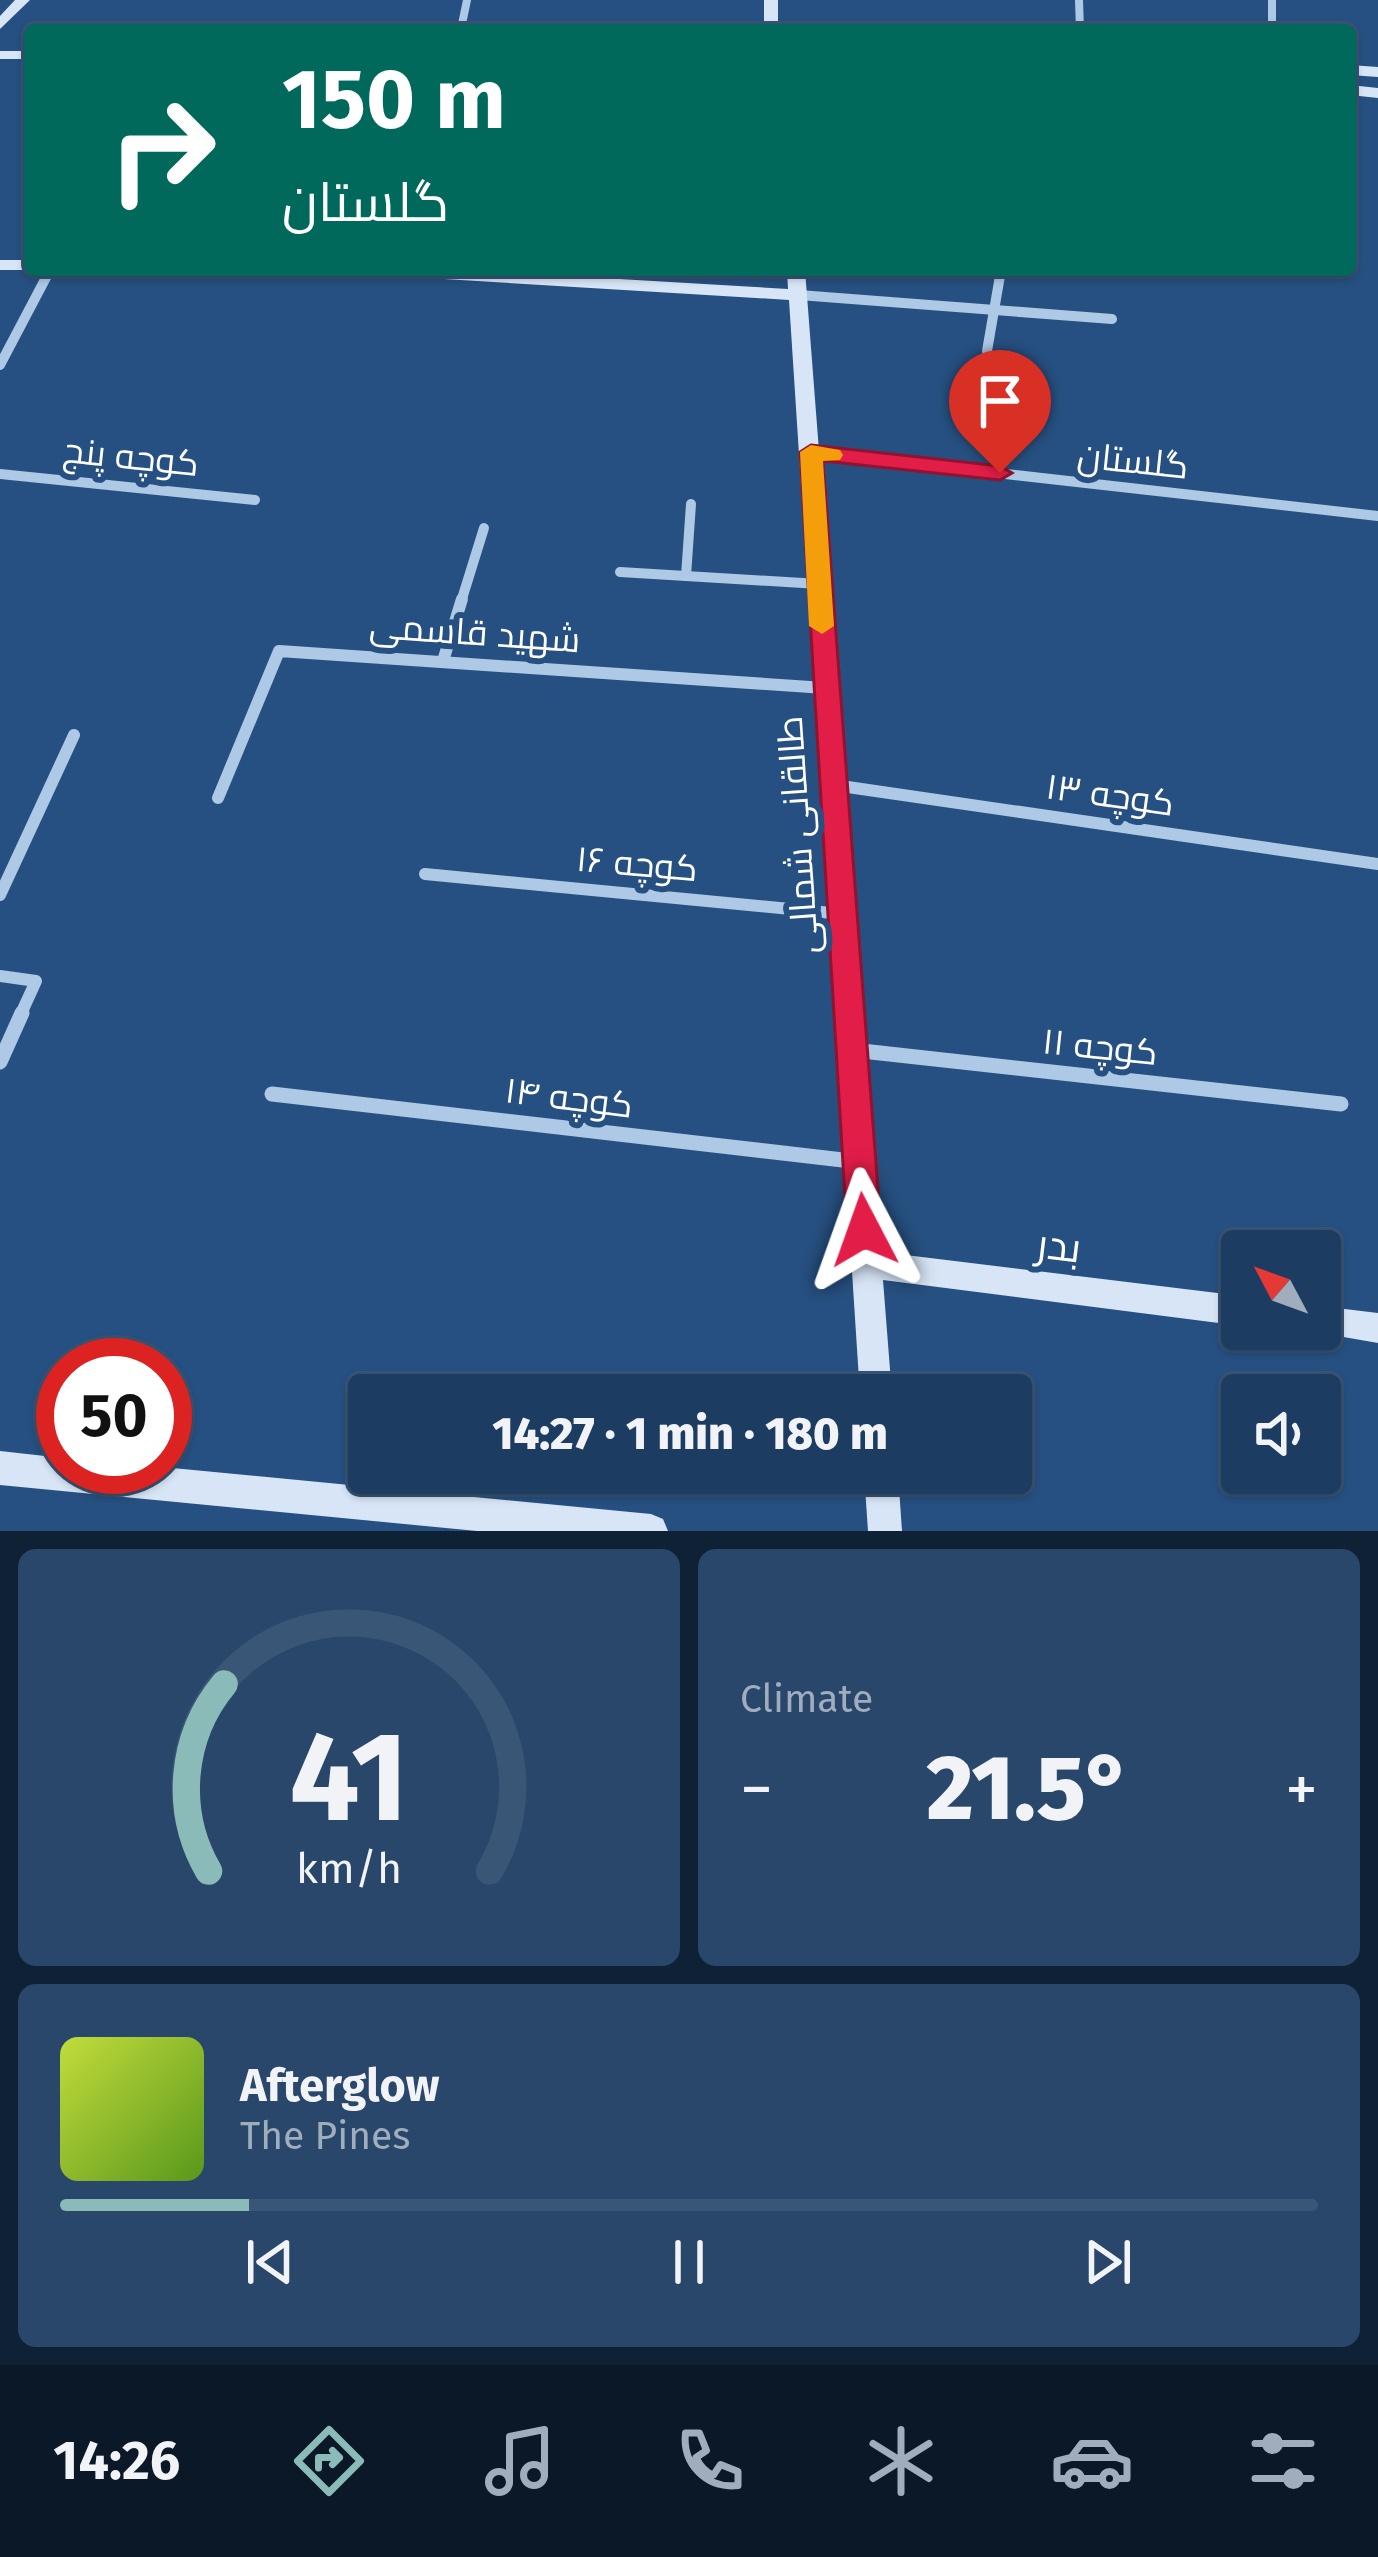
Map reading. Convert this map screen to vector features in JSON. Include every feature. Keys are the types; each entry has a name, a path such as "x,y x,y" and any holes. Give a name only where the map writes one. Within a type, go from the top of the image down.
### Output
{"main road":[{"path":"1,42 23,0"},
{"path":"587,276 798,282"},
{"name":"طالقانی شمالی","path":"798,282 874,1374"},
{"name":"بدر","path":"866,1264 1221,1308"},
{"path":"1341,1324 1378,1328"},
{"path":"0,1468 405,1519 651,1531"},
{"path":"882,1494 885,1531"}],"street":[{"path":"0,364 47,276"},
{"path":"987,351 1000,276"},
{"path":"798,282 994,310 1112,319"},
{"name":"گلستان","path":"811,452 1378,516"},
{"name":"کوچه پنج","path":"0,474 255,500"},
{"path":"686,576 691,504"},
{"path":"443,661 484,527"},
{"path":"620,572 819,584"},
{"name":"شهید قاسمی","path":"218,798 279,651 826,688"},
{"path":"0,895 74,735"},
{"name":"کوچه ۱۳","path":"834,785 1378,864"},
{"name":"کوچه ۱۶","path":"425,874 842,914"},
{"path":"0,976 36,981 0,1062"},
{"name":"کوچه ۱۱","path":"852,1049 1341,1104"},
{"name":"کوچه ۱۴","path":"272,1094 860,1162"}],"slow traffic":[{"path":"822,626 811,452 832,455"}],"route":[{"path":"864,1230 811,452 1000,473"}]}
